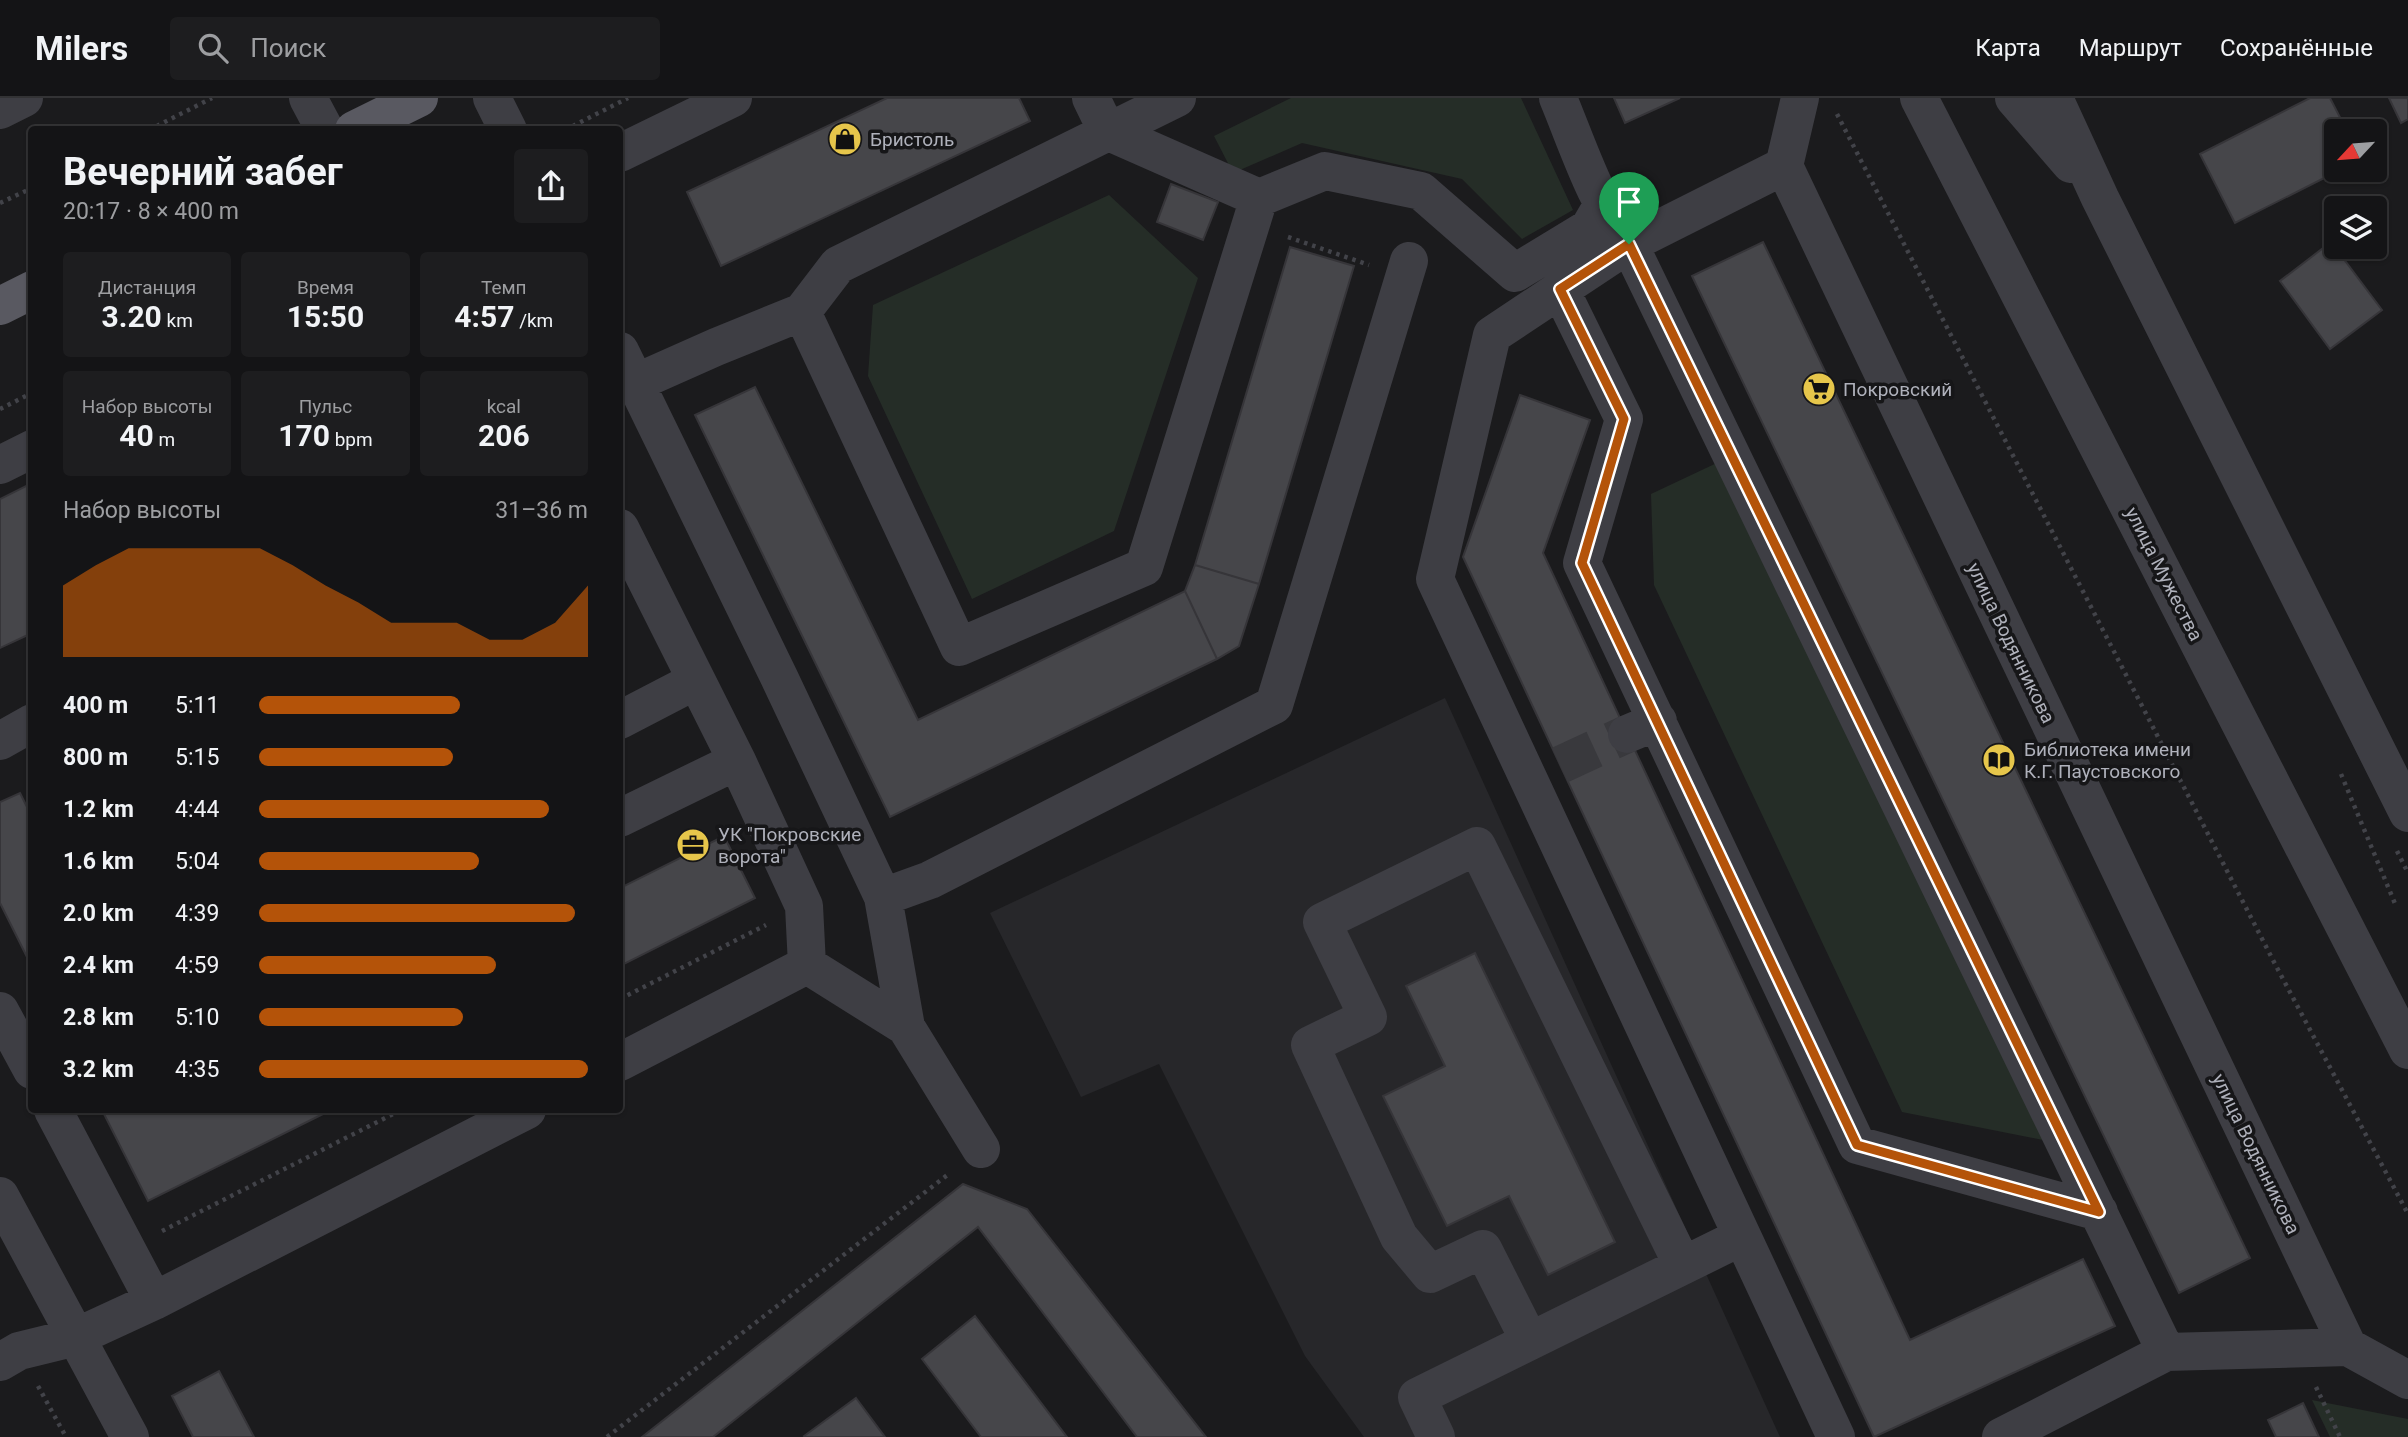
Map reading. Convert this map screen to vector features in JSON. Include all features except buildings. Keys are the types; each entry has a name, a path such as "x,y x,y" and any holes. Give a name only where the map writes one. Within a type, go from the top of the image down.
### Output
{"main road":[{"path":"362,126 419,98"},
{"path":"0,306 28,292"}],"street":[{"path":"0,110 24,98"},
{"path":"308,98 323,126"},
{"path":"492,98 506,126"},
{"path":"623,152 733,98"},
{"path":"981,1149 906,1027 883,897 627,367 716,347 802,312 838,265 1099,115 1177,98"},
{"path":"1558,98 1603,204 1614,226 1629,244 2166,1352"},
{"name":"улица Мужества","path":"1919,98 2408,1050"},
{"path":"2014,98 2100,198"},
{"path":"2054,98 2100,198 2408,813"},
{"path":"1818,104 1784,166 1629,244 1492,335 1436,579 1545,772 1741,1237 1836,1437"},
{"path":"1099,115 1255,211"},
{"name":"улица Водянникова","path":"1784,166 2348,1347"},
{"path":"802,312 959,647 1144,567 1255,211 1325,171 1421,191 1515,273 1590,228 1603,204"},
{"path":"883,897 930,880 1274,705 1392,264"},
{"path":"1560,289 1624,419 1582,563 1643,728 1857,1145 2099,1212"},
{"path":"0,465 28,451"},
{"path":"623,534 737,761 804,906 807,965"},
{"path":"623,718 695,681"},
{"path":"0,741 28,725"},
{"path":"623,817 737,761"},
{"path":"1529,1340 1483,1250 1430,1274 1399,1237 1310,1045 1368,1017 1322,922 1477,846 1682,1264"},
{"path":"807,965 906,1027"},
{"path":"623,1060 807,965"},
{"path":"0,1012 28,1063"},
{"path":"55,1113 154,1301"},
{"path":"9,1356 76,1337 154,1301 521,1113"},
{"path":"0,1196 130,1437"},
{"path":"1436,1437 1417,1396 1741,1237"},
{"path":"2001,1437 2166,1352 2348,1347 2408,1380"}],"path":[{"path":"157,126 212,98"},
{"path":"573,126 628,98"},
{"path":"1818,104 2408,1214"},
{"path":"167,121 169,126"},
{"path":"0,203 28,190"},
{"path":"1255,211 1392,264"},
{"path":"0,409 28,395"},
{"path":"623,997 804,906"},
{"path":"128,1248 395,1113"},
{"path":"607,1437 981,1149"},
{"path":"9,1356 66,1437"}],"shaded area":[{"path":"1291,98 1521,98 1573,210 1522,239 1462,179 1302,143 1233,173 1214,136"},
{"path":"1109,195 1198,278 1114,531 972,599 868,376 873,305"},
{"path":"1721,461 2043,1140 1902,1112 1654,585 1651,494"},
{"path":"1445,698 1780,1437 1364,1437 1305,1356 1159,1064 1081,1097 990,913"},
{"path":"2312,1400 2408,1419 2408,1437 2330,1437"}],"tunnel":[{"path":"1560,765 1627,734"}],"place":[{"name":"Бристоль","path":"845,139"},
{"name":"Покровский","path":"1819,389"},
{"name":"Библиотека имени К.Г. Паустовского","path":"1999,760"},
{"name":"УК \"Покровские ворота\"","path":"693,845"}],"route":[{"path":"1629,244 2099,1212 1857,1145 1582,563 1624,419 1560,289 1629,244"}]}
